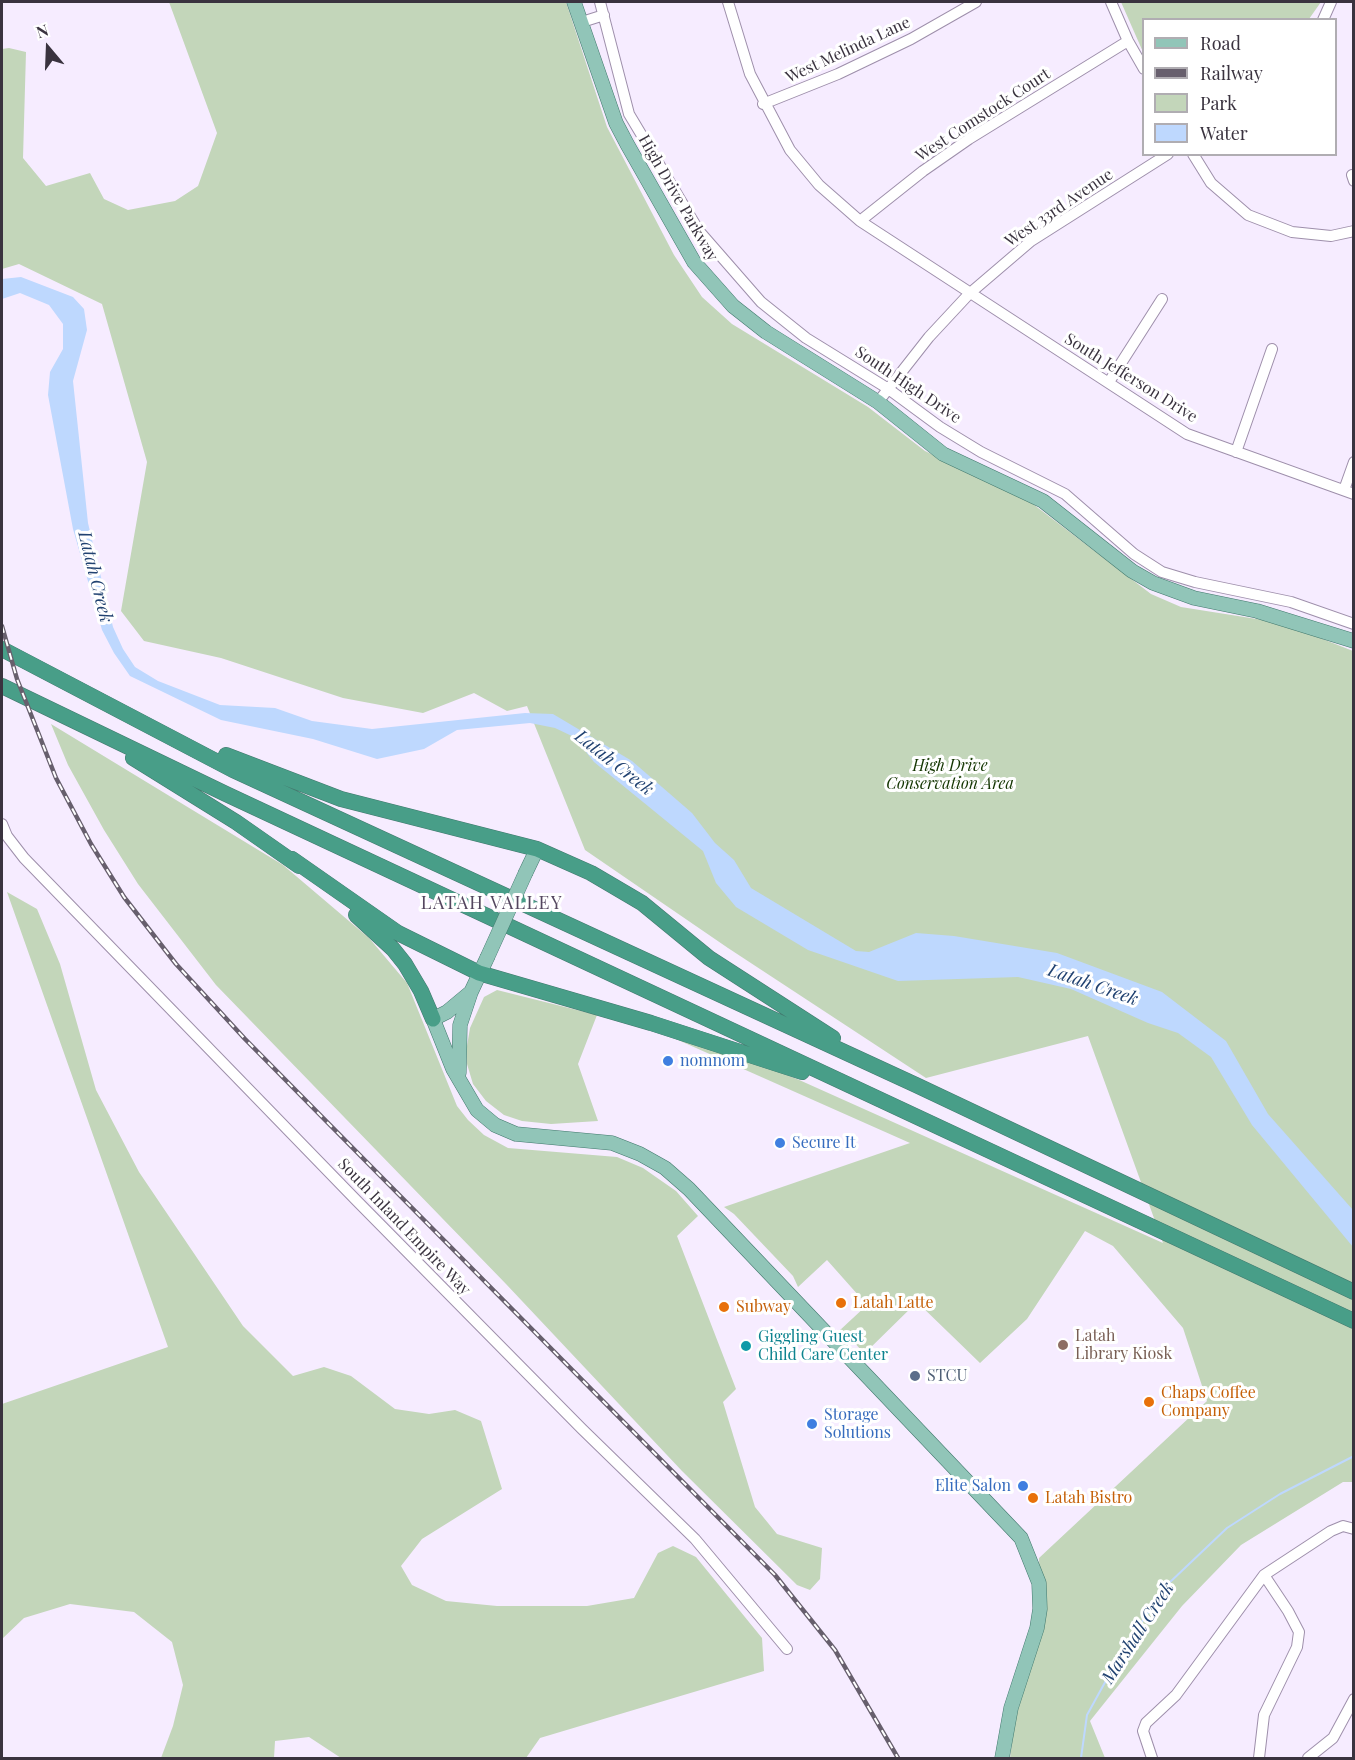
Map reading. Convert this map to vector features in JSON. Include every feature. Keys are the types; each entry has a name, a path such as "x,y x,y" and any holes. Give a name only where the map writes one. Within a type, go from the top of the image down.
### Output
{"highway":[{"path":"2,649 233,770 884,1070 1353,1292"},
{"path":"2,686 74,722 1353,1321"},
{"path":"91,697 143,715 236,760 313,789 388,813 537,849 591,873 642,903 709,958 884,1070"},
{"path":"74,722 292,859 399,933 479,974 651,1023 868,1094"},
{"path":"292,859 393,949 415,978 433,1019"}],"main road":[{"name":"High Drive Parkway","path":"574,2 616,123 681,241 710,283 733,306 766,332 878,402"},
{"name":"South High Drive","path":"878,402 944,454 1043,501 1132,570 1153,583 1194,598 1257,611 1353,641"},
{"path":"460,1082 458,1037 471,992 537,849"},
{"path":"471,992 447,1012 433,1019 460,1082 477,1110 506,1130 525,1136 612,1143 640,1154 665,1168 689,1189 1021,1538 1039,1583 1040,1609 1037,1628 1011,1708 1002,1758"}],"street":[{"name":"South High Drive","path":"600,2 629,114 699,231 761,302 806,338 887,388 940,427 981,452 1065,495 1134,554 1162,572 1196,582 1291,602 1353,624"},
{"name":"South Jefferson Drive","path":"728,2 750,74 763,104 790,150 819,184 860,221 1187,434 1349,492"},
{"name":"West Melinda Lane","path":"763,104 838,74 911,39 976,2"},
{"path":"1112,2 1142,67"},
{"path":"1324,18 1331,2"},
{"path":"582,22 604,15"},
{"name":"West Comstock Court","path":"860,221 923,171 969,139 1128,41"},
{"name":"West 33rd Avenue","path":"878,402 887,388 969,294 1031,241 1165,156"},
{"path":"1193,156 1211,183 1248,215 1292,232 1331,236 1353,231"},
{"path":"681,241 699,231"},
{"path":"1109,382 1162,299"},
{"path":"1236,452 1272,349"},
{"path":"1349,492 1353,462"},
{"name":"South Inland Empire Way","path":"2,824 7,836 24,858 486,1333 695,1539 788,1649"},
{"path":"1152,1758 1143,1731 1146,1723 1176,1695 1264,1575 1330,1531 1343,1526 1353,1528"},
{"path":"1259,1758 1264,1714 1297,1647 1299,1632 1264,1575"},
{"path":"1308,1758 1333,1738 1353,1699"}],"green space":[{"name":"High Drive Conservation Area","path":"169,2 566,2 607,127 674,255 702,297 732,324 868,407 925,451 1029,501 1151,594 1181,607 1263,620 1305,632 1353,651 1353,1482 1343,1482 1241,1545 1182,1606 1090,1721 1105,1758 1010,1758 1015,1719 1041,1634 1039,1558 1207,1401 1183,1328 1113,1246 1085,1231 1027,1319 980,1363 917,1302 862,1356 861,1350 844,1331 839,1331 867,1305 827,1260 798,1287 793,1276 734,1214 724,1207 910,1143 660,1032 740,1057 797,1079 1163,1243 1088,1036 926,1078 728,948 585,850 527,706 507,711 474,693 423,713 343,698 221,658 144,641 121,611 147,462 102,304 19,264 2,269 2,49 9,48 26,52 23,158 46,186 90,173 104,199 128,210 175,201 198,186 217,133"},
{"path":"1121,2 1321,2 1310,18 1142,18 1142,50"},
{"path":"51,724 283,865 369,938 407,983 457,1106 484,1135 508,1148 617,1157 643,1168 676,1191 698,1216 677,1236 736,1389 723,1402 755,1507 777,1534 822,1548 820,1579 810,1590 797,1585 682,1471 506,1284 216,985 138,884 104,830 68,765"},
{"path":"7,892 37,909 60,964 96,1090 139,1172 243,1326 293,1376 324,1367 351,1376 395,1409 429,1414 455,1410 481,1421 502,1489 422,1539 401,1566 412,1585 446,1601 497,1606 587,1606 634,1598 658,1553 673,1546 696,1557 762,1638 764,1671 540,1738 526,1758 341,1758 309,1737 275,1741 274,1758 161,1758 173,1726 183,1685 172,1642 134,1612 70,1604 24,1618 2,1639 2,1404 168,1347"},
{"path":"497,990 597,1015 578,1064 598,1121 551,1124 522,1121 504,1115 486,1101 473,1084 467,1064 467,1046 470,1028 484,997"}],"water":[{"name":"Latah Creek","path":"21,277 73,297 84,309 87,330 73,381 88,523 113,627 123,649 135,667 158,681 220,705 275,708 312,721 372,729 525,713 553,714 632,761 692,813 715,843 734,860 751,888 856,951 869,952 916,933 954,936 1057,953 1162,992 1226,1041 1268,1114 1353,1210 1353,1247 1252,1125 1211,1057 1178,1033 1148,1023 1071,989 1018,977 898,981 808,950 736,907 716,883 703,851 594,762 574,737 555,728 530,723 457,730 424,749 377,759 313,739 221,720 130,676 102,630 73,529 48,395 50,372 63,349 63,324 49,305 20,293 2,299 2,279"}],"waterway":[{"name":"Marshall Creek","path":"1081,1758 1087,1715 1125,1646 1168,1584 1227,1528 1280,1494 1354,1456"}],"railway":[{"path":"2,626 17,679 56,778 91,844 124,897 176,964 245,1039 775,1575 835,1650 898,1758"}],"place":[{"name":"nomnom","path":"668,1061"},
{"name":"Secure It","path":"780,1143"},
{"name":"Latah Latte","path":"841,1303"},
{"name":"Subway","path":"724,1307"},
{"name":"Latah Library Kiosk","path":"1063,1345"},
{"name":"Giggling Guest Child Care Center","path":"746,1346"},
{"name":"STCU","path":"915,1376"},
{"name":"Chaps Coffee Company","path":"1149,1402"},
{"name":"Storage Solutions","path":"812,1424"},
{"name":"Elite Salon","path":"1023,1486"},
{"name":"Latah Bistro","path":"1033,1498"}],"district":[{"name":"LATAH VALLEY","path":"492,903"}]}
